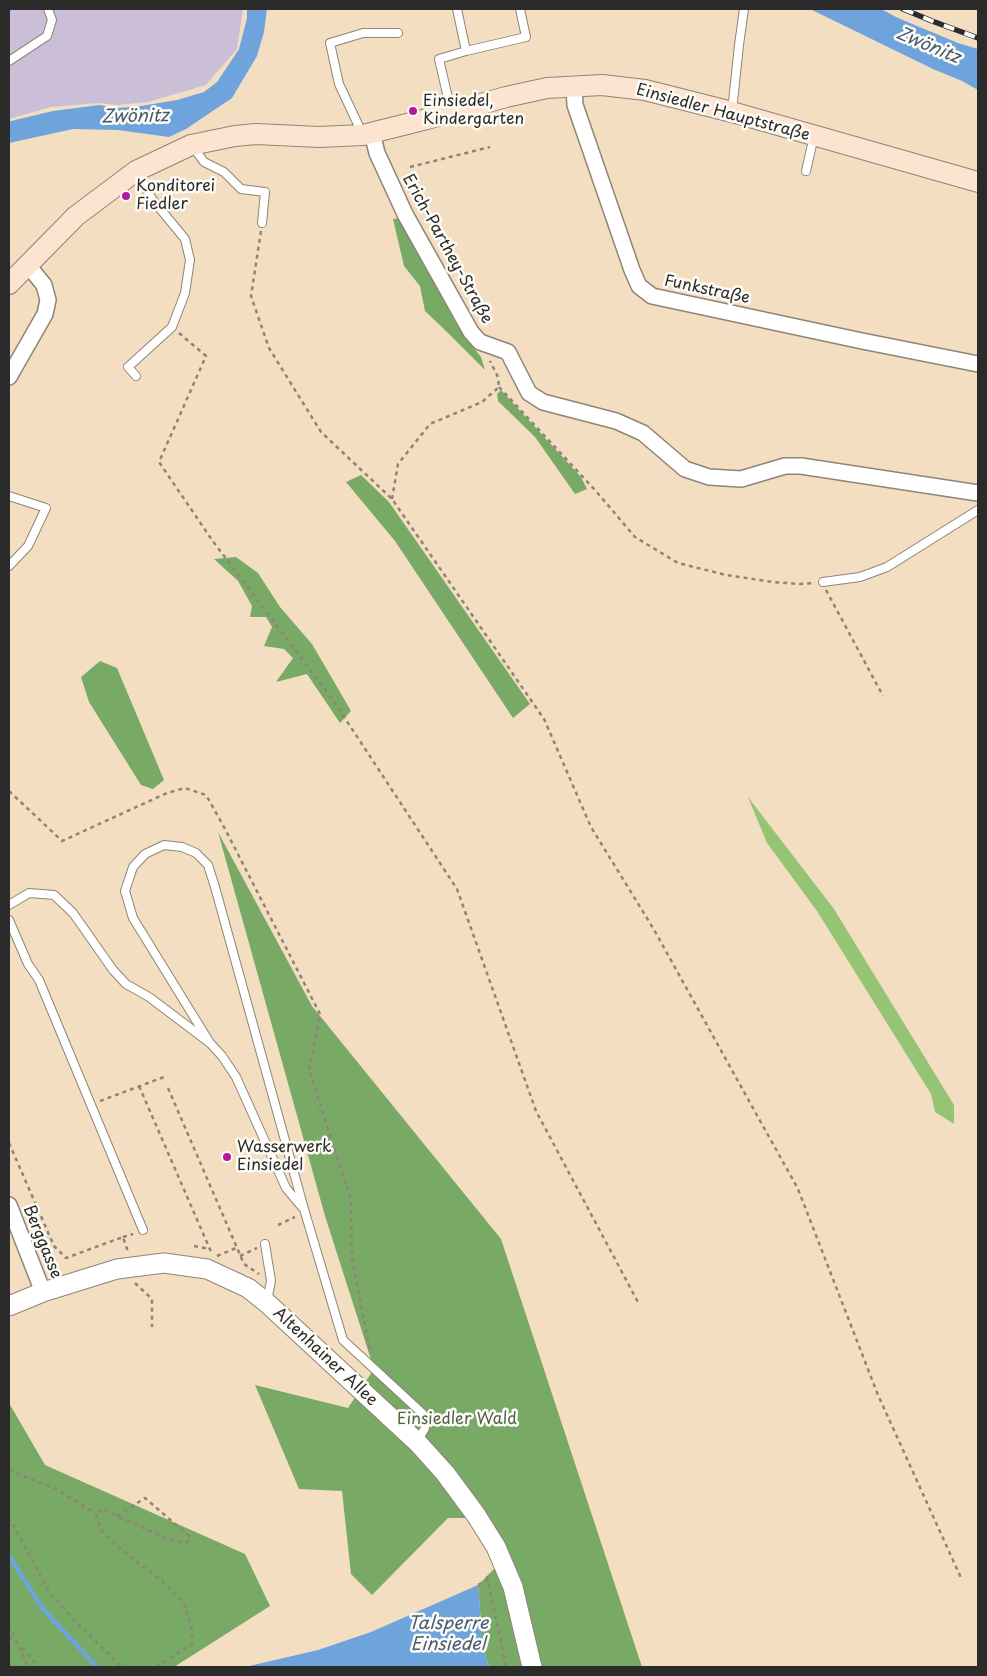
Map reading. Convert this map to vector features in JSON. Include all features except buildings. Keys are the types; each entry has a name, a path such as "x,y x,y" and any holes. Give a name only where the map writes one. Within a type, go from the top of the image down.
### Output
{"main road":[{"name":"Einsiedler Hauptstraße","path":"9,284 76,216 136,170 191,145 235,136 256,134 319,137 368,134 547,88 602,85 646,90 732,112 978,182"}],"street":[{"name":"Funkstraße","path":"574,86 575,105 632,270 639,286 652,296 978,364"},
{"name":"Erich-Parthey-Straße","path":"368,134 405,214 471,332 480,342 508,352 529,393 544,402 616,421 643,433 684,469 709,477 741,479 784,466 802,466 978,493"},
{"path":"9,376 45,314 48,300 44,285 27,264"},
{"name":"Berggasse","path":"9,1205 43,1292"},
{"name":"Altenhainer Allee","path":"9,1306 43,1292 117,1269 164,1263 207,1270 248,1288 267,1303 418,1442 445,1473 476,1515 496,1548 513,1587 532,1667"}],"lane":[{"path":"9,61 47,36 52,20 48,9"},
{"path":"457,9 466,51"},
{"path":"452,112 439,59 526,37 520,9"},
{"path":"732,112 744,9"},
{"path":"368,134 339,84 330,43 363,32 398,33"},
{"path":"806,171 814,136"},
{"path":"191,145 204,162 224,172 241,189 265,192 262,222"},
{"path":"136,170 152,199 185,239 190,260 185,293 172,328 128,367 136,376"},
{"path":"9,496 46,508 28,546 9,566"},
{"path":"823,582 860,577 887,567 978,510"},
{"path":"210,1043 133,918 126,891 133,867 145,854 164,845 182,847 196,852 208,865 216,887 304,1210 343,1340 423,1414 425,1428 418,1442"},
{"path":"9,905 29,893 54,895 73,913 113,970 126,984 149,998 210,1043 222,1056 236,1077 286,1188 304,1210"},
{"path":"9,920 28,964 39,980 143,1230"},
{"path":"265,1244 271,1281 267,1303"}],"path":[{"path":"410,167 490,148"},
{"path":"262,222 251,296 269,348 321,432 392,499 544,718 591,827 653,928 798,1189 878,1396 962,1580"},
{"path":"172,328 206,356 159,462 212,540 333,700 457,890 536,1111 639,1304"},
{"path":"480,342 498,377 499,387 595,490 635,537 678,563 726,575 800,584 823,582 828,595 883,696"},
{"path":"392,499 398,464 430,424 482,402 499,387"},
{"path":"92,1104 164,1077"},
{"path":"139,1086 213,1258 236,1248"},
{"path":"168,1088 244,1264 271,1281"},
{"path":"9,1143 54,1246 66,1258 123,1238 128,1252"},
{"path":"278,1226 294,1218"},
{"path":"240,1256 265,1244"},
{"path":"194,1246 210,1249"},
{"path":"134,1282 152,1299 152,1327"},
{"path":"9,1470 58,1490 95,1513 103,1533 161,1580 184,1603 192,1630 192,1644 156,1667"},
{"path":"95,1513 103,1509 117,1516 170,1540 187,1543 189,1536 145,1498 117,1516"},
{"path":"9,1517 48,1590 74,1620 122,1667"},
{"path":"487,1576 506,1667"},
{"path":"478,1585 488,1580"},
{"path":"9,1625 28,1667"},
{"path":"9,1637 39,1667"}],"shaded area":[{"path":"9,9 243,9 237,49 206,85 148,102 117,105 99,103 51,107 9,119"}],"green space":[{"path":"402,218 466,338 481,357 485,370 425,311 420,286 404,266 393,219"},
{"path":"501,390 581,477 587,489 575,494 535,437 498,401 497,394"},
{"path":"361,475 389,502 530,704 513,718 395,541 346,482"},
{"path":"236,557 258,573 280,607 312,644 351,711 340,723 307,674 276,682 293,658 284,649 264,646 272,627 266,617 250,617 252,606 238,581 214,559"},
{"path":"100,661 117,668 164,780 153,789 141,785 89,702 81,677"},
{"path":"748,797 834,909 954,1105 954,1124 935,1112 931,1094 817,911 767,843"},
{"name":"Einsiedler Wald","path":"218,832 312,1006 501,1239 642,1667 489,1667 483,1648 478,1585 498,1565 479,1518 448,1518 372,1595 351,1574 342,1491 299,1489 255,1385 348,1408 374,1369 325,1216"},
{"path":"9,1403 45,1465 245,1554 270,1606 174,1667 9,1667"}],"water":[{"name":"Zwönitz","path":"247,9 267,9 264,32 257,56 232,98 186,129 169,137 118,130 73,129 9,143 9,122 11,121 53,111 99,105 119,108 141,106 177,100 204,92 217,82 239,49 247,18"},
{"name":"Zwönitz","path":"810,9 881,9 958,43 978,49 978,90 962,81 933,69"},
{"name":"Talsperre Einsiedel","path":"478,1585 483,1648 489,1667 245,1667 318,1650 371,1632"}],"waterway":[{"path":"9,1556 43,1609 97,1667"}],"railway":[{"path":"903,9 978,38"}],"place":[{"name":"Einsiedel, Kindergarten","path":"413,111"},
{"name":"Konditorei Fiedler","path":"126,196"},
{"name":"Wasserwerk Einsiedel","path":"227,1157"}]}
